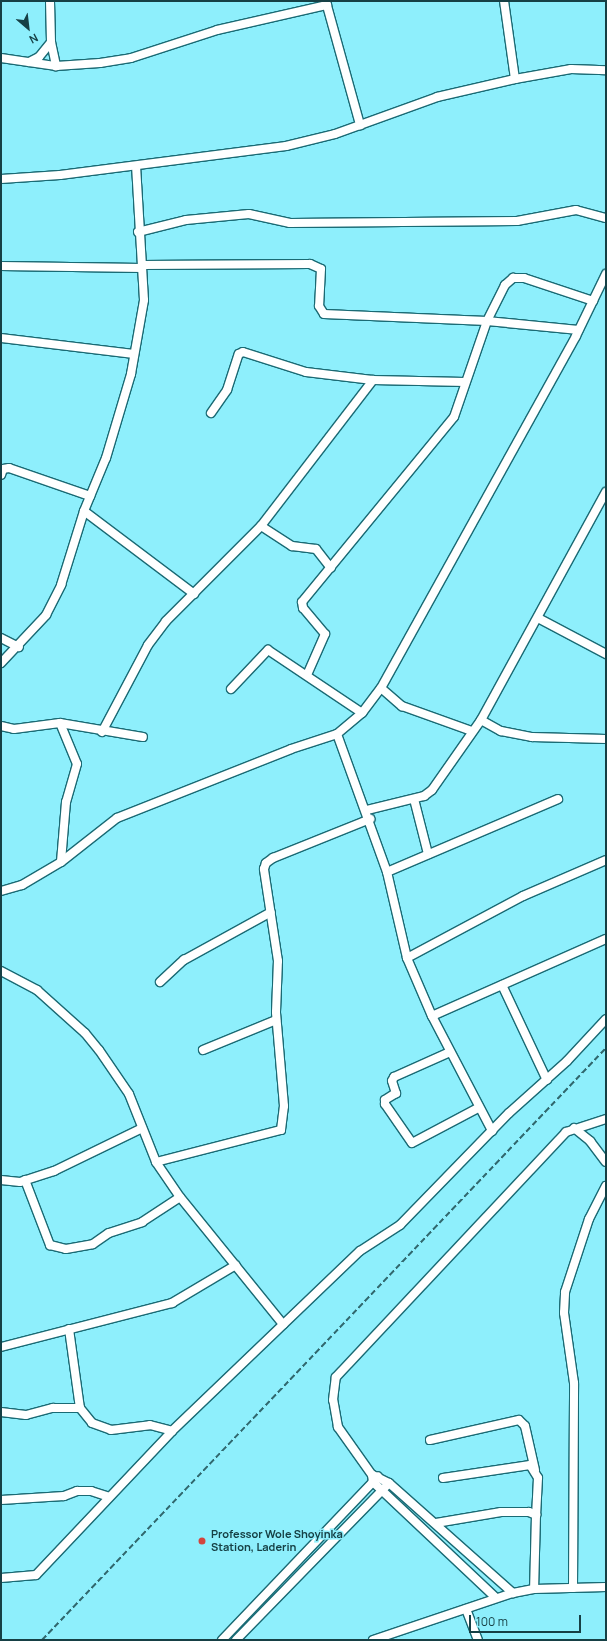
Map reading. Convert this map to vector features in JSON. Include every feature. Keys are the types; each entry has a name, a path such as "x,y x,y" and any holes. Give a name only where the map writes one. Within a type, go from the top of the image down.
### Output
{"street":[{"path":"50,1 51,42 56,66"},
{"path":"504,1 515,79"},
{"path":"1,58 56,66 131,58 217,30 327,3 360,125"},
{"path":"29,62 39,57 51,42"},
{"path":"1,179 136,166 286,146 360,125 437,97 571,68 606,70"},
{"path":"1,663 19,647 46,616 61,585 84,511 106,458 134,354 144,300 138,232 136,166"},
{"path":"138,232 186,220 249,214 290,223 517,221 576,210 606,218"},
{"path":"1,266 318,265 321,269 319,306 324,314 487,321 579,330"},
{"path":"1,891 22,884 61,862 117,818 291,749 338,734 362,712 381,688 579,330 606,274"},
{"path":"307,675 325,634 303,608 302,602 454,417 461,403 465,382 487,321 505,285 513,278 524,278 593,300"},
{"path":"1,338 134,354"},
{"path":"212,413 227,390 239,354 243,352 306,372 373,380 465,382"},
{"path":"102,732 148,645 194,594 261,526 373,380"},
{"path":"1,475 3,469 9,468 90,496"},
{"path":"367,810 414,799 432,790 481,720 524,638 538,618 606,492"},
{"path":"84,511 194,594"},
{"path":"261,526 292,546 316,549 331,568"},
{"path":"538,618 606,654"},
{"path":"1,638 19,647"},
{"path":"231,689 268,650 362,712"},
{"path":"381,688 409,709 472,731"},
{"path":"481,720 501,731 532,737 606,739"},
{"path":"60,723 77,764 66,802 61,862"},
{"path":"1,726 14,729 60,723 102,732 143,737"},
{"path":"338,734 367,810 388,872 407,958 432,1016 478,1108 492,1131"},
{"path":"414,799 428,854"},
{"path":"388,872 558,799"},
{"path":"156,1162 281,1130 284,1106 276,1020 278,961 264,869 266,863 370,819"},
{"path":"407,958 523,896 606,860"},
{"path":"160,982 184,960 271,912"},
{"path":"432,1016 606,939"},
{"path":"1,971 37,990 85,1032 129,1094 156,1162 180,1197 283,1324"},
{"path":"502,985 547,1080"},
{"path":"1,1578 36,1575 172,1431 360,1251 400,1225 492,1131 547,1080 606,1019"},
{"path":"203,1050 276,1020"},
{"path":"450,1052 394,1077 392,1081 396,1093 385,1100 385,1104 412,1143 478,1108"},
{"path":"495,1598 382,1491 375,1478 338,1427 332,1400 336,1377 566,1132 574,1128 606,1119"},
{"path":"1,1180 26,1180 54,1171 142,1128"},
{"path":"574,1128 590,1141 606,1162"},
{"path":"26,1180 50,1245 66,1248 93,1244 109,1232 142,1222 180,1197"},
{"path":"573,1588 574,1383 566,1333 565,1292 589,1219 606,1186"},
{"path":"1,1347 68,1328 172,1303 236,1265"},
{"path":"68,1328 80,1408 99,1428 111,1430 150,1425 172,1431"},
{"path":"1,1412 26,1415 53,1408 80,1408"},
{"path":"430,1440 519,1420 525,1426 538,1478 534,1589"},
{"path":"443,1478 530,1465 535,1470"},
{"path":"375,1478 389,1483 436,1523 513,1593"},
{"path":"222,1640 375,1478"},
{"path":"236,1640 389,1483"},
{"path":"1,1500 64,1496 77,1491 91,1491 109,1497"},
{"path":"436,1523 501,1512 529,1512 536,1515"},
{"path":"373,1640 513,1593 534,1589 606,1587"},
{"path":"466,1609 478,1640"}],"railway":[{"path":"42,1640 606,1048"}],"place":[{"name":"Professor Wole Shoyinka Station, Laderin","path":"202,1541"}]}
